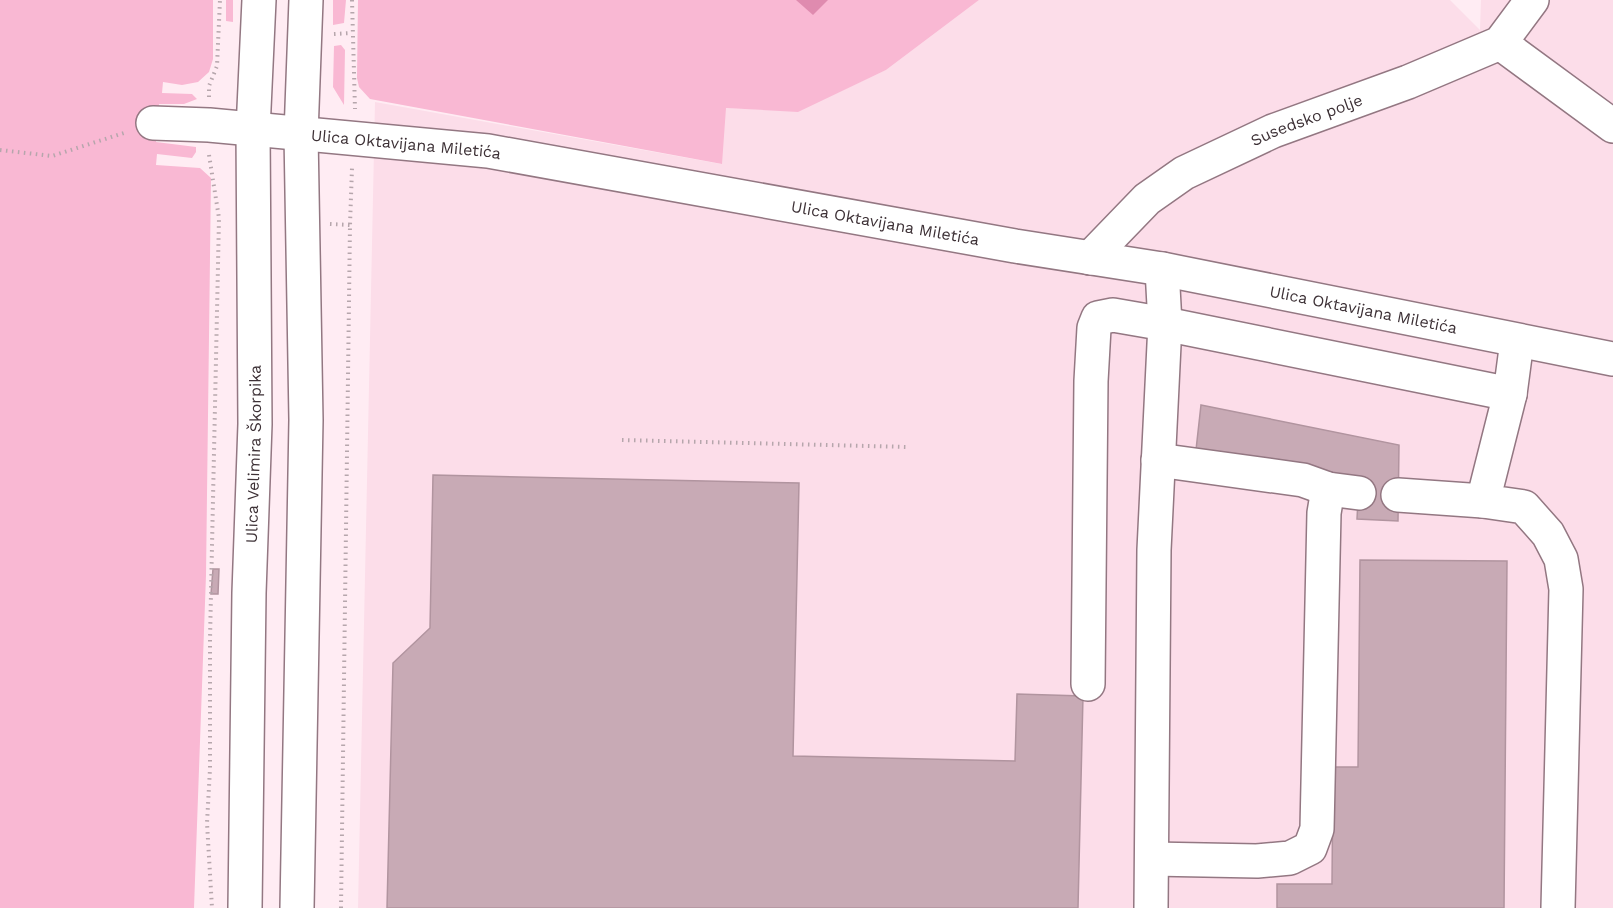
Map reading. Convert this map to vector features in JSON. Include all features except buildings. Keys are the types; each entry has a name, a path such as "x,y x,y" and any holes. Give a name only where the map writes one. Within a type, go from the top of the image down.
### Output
{"main road":[{"name":"Ulica Velimira Škorpika","path":"244,908 249,593 255,424 253,130 259,0"},
{"path":"297,908 306,420 301,134 306,0"},
{"path":"1532,0 1500,44 1613,126"},
{"name":"Susedsko polje","path":"1090,258 1147,200 1184,173 1273,131 1408,82 1500,44"},
{"name":"Ulica Oktavijana Miletića","path":"153,123 209,125 488,151 1162,269 1517,342 1613,359"},
{"path":"1151,908 1154,572 1165,324 1162,269"},
{"path":"1088,684 1091,381 1094,328 1098,318 1113,315 1165,324 1510,394"},
{"path":"1483,501 1510,394 1517,342"},
{"path":"1152,859 1257,861 1290,858 1310,848 1317,829 1324,513 1343,491 1303,480 1158,460"},
{"path":"1398,495 1483,501 1524,507 1548,534 1561,559 1566,589 1558,908"}],"path":[{"path":"209,86 217,66 220,0"},
{"path":"352,0 355,115"},
{"path":"219,29 228,30"},
{"path":"330,34 352,33"},
{"path":"0,150 52,156 153,123"},
{"path":"209,153 219,218 210,640 210,769 207,823 212,908"},
{"path":"341,908 352,176"},
{"path":"332,224 350,225"},
{"path":"622,440 909,447"}],"shaded area":[{"path":"0,0 213,0 213,59 209,72 198,82 182,85 163,82 162,93 192,94 197,99 184,104 159,104 156,142 196,147 196,152 192,158 157,154 156,165 200,168 211,178 206,575 194,908 0,908"},
{"path":"226,0 233,0 233,22 226,21"},
{"path":"333,0 346,0 344,23 333,25"},
{"path":"358,0 979,0 886,70 798,112 726,108 722,164 370,99 359,87 357,78"},
{"path":"796,0 828,0 813,15"},
{"path":"979,0 1450,0 1480,30 1481,0 1613,0 1613,908 358,908 375,102 721,164 725,108 798,111 886,70"},
{"path":"341,45 345,50 344,105 333,87 334,46"}]}
